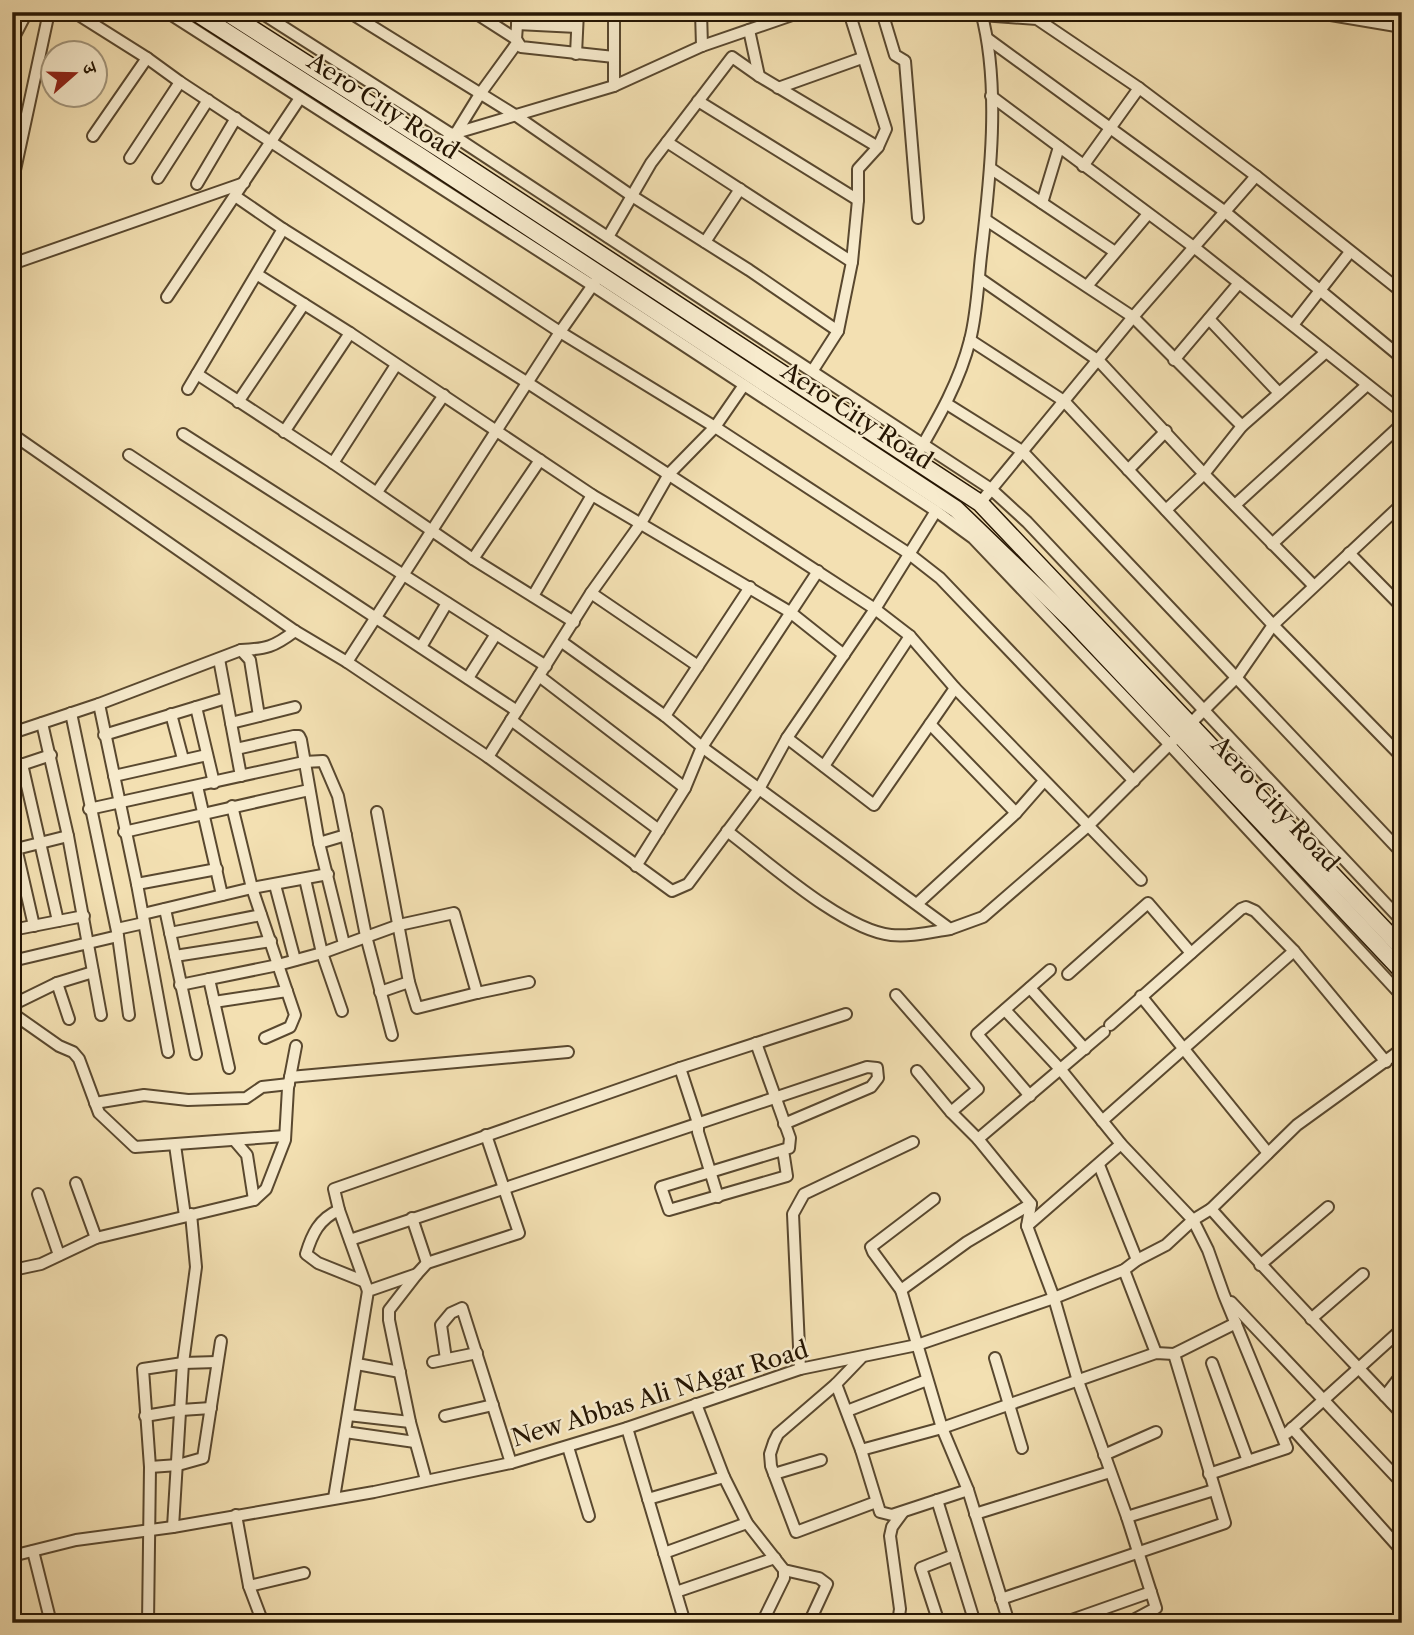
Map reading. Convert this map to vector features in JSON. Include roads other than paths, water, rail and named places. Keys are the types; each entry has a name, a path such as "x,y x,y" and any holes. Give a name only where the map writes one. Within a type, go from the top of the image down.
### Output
{"street":[{"path":"12,41 27,12"},
{"path":"12,184 49,12"},
{"path":"74,12 560,332 715,427 908,553 940,578 1133,781"},
{"path":"167,12 300,98 597,280 560,332 347,662"},
{"name":"Aero City Road","path":"195,12 748,380 956,509 1072,621 1402,971"},
{"name":"Aero City Road","path":"226,12 980,503 1179,735 1402,948"},
{"path":"260,12 454,133 991,489 1027,522 1402,921"},
{"path":"349,12 515,115 632,196 838,331"},
{"path":"474,12 528,49 614,57"},
{"path":"440,149 454,133 517,41 517,12"},
{"path":"539,25 540,12"},
{"path":"576,54 578,12"},
{"path":"614,12 614,86"},
{"path":"701,12 702,46"},
{"path":"454,133 614,86 702,46 801,12"},
{"path":"813,370 838,331 852,262 858,169 878,147 886,130 849,12"},
{"path":"882,12 895,55 905,61 918,218"},
{"path":"1313,12 1402,27"},
{"path":"914,460 947,404 970,340 990,168 991,96 988,39 981,14 1037,19 1139,88 1256,176 1402,292"},
{"path":"517,24 577,27"},
{"path":"749,30 759,76"},
{"path":"988,39 1224,211 1402,358"},
{"path":"608,237 651,163 732,57 778,88 878,147"},
{"path":"93,136 147,58"},
{"path":"778,88 862,58"},
{"path":"130,158 180,82"},
{"path":"1083,166 1139,88"},
{"path":"991,96 1195,248 1402,412"},
{"path":"167,297 300,98"},
{"path":"159,178 208,100"},
{"path":"698,101 858,200"},
{"path":"197,184 236,118"},
{"path":"667,142 852,262"},
{"path":"1042,203 1059,147"},
{"path":"990,168 1115,252"},
{"path":"980,503 1133,317 1256,176"},
{"path":"12,264 244,183"},
{"path":"705,242 740,189"},
{"path":"235,195 283,229 528,383 875,609 910,636 955,688 1141,880"},
{"path":"1087,286 1148,214"},
{"path":"986,220 1133,317 1242,426"},
{"path":"188,389 283,229"},
{"path":"1293,326 1350,252"},
{"path":"258,275 350,333 592,495 790,612 844,654"},
{"path":"979,278 1099,361 1166,430 1204,474 1314,585"},
{"path":"1174,360 1238,283"},
{"path":"238,402 304,304"},
{"path":"1209,319 1279,393"},
{"path":"284,432 350,333"},
{"path":"970,340 1064,401 1273,625 1402,757"},
{"path":"1166,510 1204,474 1242,426 1326,352"},
{"path":"488,757 669,474 715,427 763,361"},
{"path":"333,463 396,365"},
{"path":"197,374 377,492 473,559 574,622"},
{"path":"748,380 973,538 1179,735 1402,996"},
{"path":"1235,505 1367,385"},
{"path":"377,492 444,395"},
{"path":"947,404 1022,451 1402,853"},
{"path":"1272,544 1402,424"},
{"path":"1128,470 1166,430"},
{"path":"12,434 295,631 347,662 488,757 668,891 688,884 759,789 787,738 875,609 936,511"},
{"path":"183,434 496,634 685,788"},
{"path":"129,455 468,678 659,830"},
{"path":"473,559 540,460"},
{"path":"533,596 592,495"},
{"path":"727,831 835,912 864,929 890,935 918,935 950,929 983,917 1088,827 1237,677 1273,625 1402,505"},
{"path":"1349,553 1402,607"},
{"path":"636,866 685,788 702,747 818,571"},
{"path":"665,716 750,587"},
{"path":"591,593 698,666"},
{"path":"421,647 447,603"},
{"path":"12,733 99,704 241,650 265,649 277,645 295,631"},
{"path":"468,678 496,634"},
{"path":"824,766 910,636"},
{"path":"562,642 950,929"},
{"path":"241,650 250,660 259,716"},
{"path":"219,659 241,776"},
{"path":"787,738 874,805 955,688"},
{"path":"104,735 226,698"},
{"path":"99,704 137,884 168,1052"},
{"path":"196,707 214,783"},
{"path":"231,723 295,708"},
{"path":"71,713 89,809 118,932 129,1015"},
{"path":"171,714 183,759"},
{"path":"42,723 68,836 101,1014"},
{"path":"930,724 1016,813"},
{"path":"236,749 299,736 319,843 344,944"},
{"path":"51,755 17,766 40,843 58,921"},
{"path":"114,776 207,755"},
{"path":"89,809 304,762 323,761 338,796 366,936 392,1035"},
{"path":"918,903 1016,813 1044,781"},
{"path":"197,786 222,895"},
{"path":"124,832 309,790"},
{"path":"232,806 252,888 294,1009 290,1027 265,1038"},
{"path":"377,812 409,982 417,1008 529,982"},
{"path":"12,830 14,849 34,926"},
{"path":"319,843 346,835"},
{"path":"14,849 68,836"},
{"path":"137,884 217,869"},
{"path":"12,961 118,932 165,909 252,888 328,874"},
{"path":"305,879 322,953 342,1011"},
{"path":"275,885 295,960"},
{"path":"1068,974 1148,903 1191,953"},
{"path":"978,1139 1030,1097 1141,996 1246,907 1255,911 1294,951 1385,1062"},
{"path":"165,909 195,1054"},
{"path":"180,985 278,965 322,953 399,925 454,913 477,993"},
{"path":"170,933 261,915"},
{"path":"12,930 84,916"},
{"path":"175,956 271,942"},
{"path":"1102,1121 1294,951"},
{"path":"1030,1097 977,1034 1050,970"},
{"path":"12,1005 57,983 93,972"},
{"path":"209,979 229,1068"},
{"path":"380,992 409,982"},
{"path":"57,983 69,1020"},
{"path":"1030,988 1085,1049"},
{"path":"214,1002 287,990"},
{"path":"896,995 978,1089 951,1112"},
{"path":"1141,996 1268,1153"},
{"path":"1005,1010 1060,1070 1121,1144 1193,1220 1208,1250 1287,1448 1209,1474"},
{"path":"12,1013 76,1055 99,1113 135,1147 285,1136"},
{"path":"334,1498 357,1364 365,1286 334,1189 680,1068 846,1014"},
{"path":"756,1043 791,1142 789,1148 662,1187 669,1210 788,1176 783,1150"},
{"path":"13,1270 41,1264 96,1238 254,1200 266,1189 285,1136 289,1080 296,1046"},
{"name":"New Abbas Ali NAgar Road","path":"12,1556 76,1540 173,1527 511,1462 568,1447 800,1369 917,1345 1054,1298 1124,1270 1166,1245 1193,1220 1211,1209 1297,1125 1402,1049"},
{"path":"95,1102 144,1095 188,1100 246,1098 262,1087 289,1080 568,1052"},
{"path":"350,1240 867,1068 874,1067 879,1071 876,1083 871,1087 784,1124"},
{"path":"680,1068 718,1196"},
{"path":"918,1071 1031,1203 1027,1226 1054,1298 1078,1381 1127,1517 1156,1608 1128,1623"},
{"path":"426,1480 410,1422 389,1310 427,1263 519,1233 485,1135"},
{"path":"236,1141 247,1155 254,1200"},
{"path":"800,1369 793,1214 804,1194 913,1142"},
{"path":"173,1527 183,1363 196,1267 175,1144"},
{"path":"1027,1226 1121,1144"},
{"path":"1099,1165 1137,1260"},
{"path":"76,1183 96,1238"},
{"path":"38,1194 59,1255"},
{"path":"934,1199 871,1247 901,1290 942,1428 968,1490 1009,1623"},
{"path":"901,1290 967,1242 1031,1203"},
{"path":"1260,1265 1328,1207"},
{"path":"1211,1209 1260,1265 1402,1414"},
{"path":"339,1210 319,1223 306,1254 318,1263 365,1286 416,1274"},
{"path":"412,1218 427,1263"},
{"path":"1124,1270 1156,1353"},
{"path":"1311,1319 1363,1274"},
{"path":"1224,1295 1402,1483"},
{"path":"446,1359 442,1325 452,1312 463,1308 511,1462"},
{"path":"861,1450 942,1428 1156,1353 1174,1354 1236,1323"},
{"path":"1282,1437 1402,1329"},
{"path":"150,1467 178,1465 203,1458 221,1341"},
{"path":"433,1362 477,1353"},
{"path":"1001,1600 1225,1523 1174,1354"},
{"path":"861,1358 836,1384 778,1434 770,1454 774,1474 796,1532 876,1502"},
{"path":"995,1358 1022,1448"},
{"path":"149,1622 150,1467 143,1368 217,1362"},
{"path":"1212,1363 1248,1461"},
{"path":"357,1364 400,1373"},
{"path":"1388,1399 1402,1374"},
{"path":"847,1411 927,1380"},
{"path":"836,1384 861,1450 880,1512 887,1515 968,1490"},
{"path":"1388,1399 1402,1392"},
{"path":"696,1404 724,1476 747,1523 785,1570 819,1578 827,1584 808,1623"},
{"path":"445,1416 493,1405"},
{"path":"145,1416 181,1409 211,1408"},
{"path":"348,1415 410,1422"},
{"path":"626,1428 685,1623"},
{"path":"1292,1428 1402,1551"},
{"path":"345,1432 415,1442"},
{"path":"1104,1455 1156,1432"},
{"path":"568,1447 589,1516"},
{"path":"774,1474 821,1460"},
{"path":"975,1514 1110,1472"},
{"path":"648,1499 724,1476"},
{"path":"1127,1517 1214,1490"},
{"path":"937,1500 975,1623"},
{"path":"898,1623 900,1609 890,1536 892,1527 903,1511"},
{"path":"236,1515 249,1586 262,1623"},
{"path":"664,1553 747,1523"},
{"path":"33,1551 51,1623"},
{"path":"939,1623 921,1567 954,1555"},
{"path":"676,1592 775,1558"},
{"path":"762,1623 784,1578 785,1570"},
{"path":"249,1586 304,1573"},
{"path":"1063,1623 1151,1591"}]}
